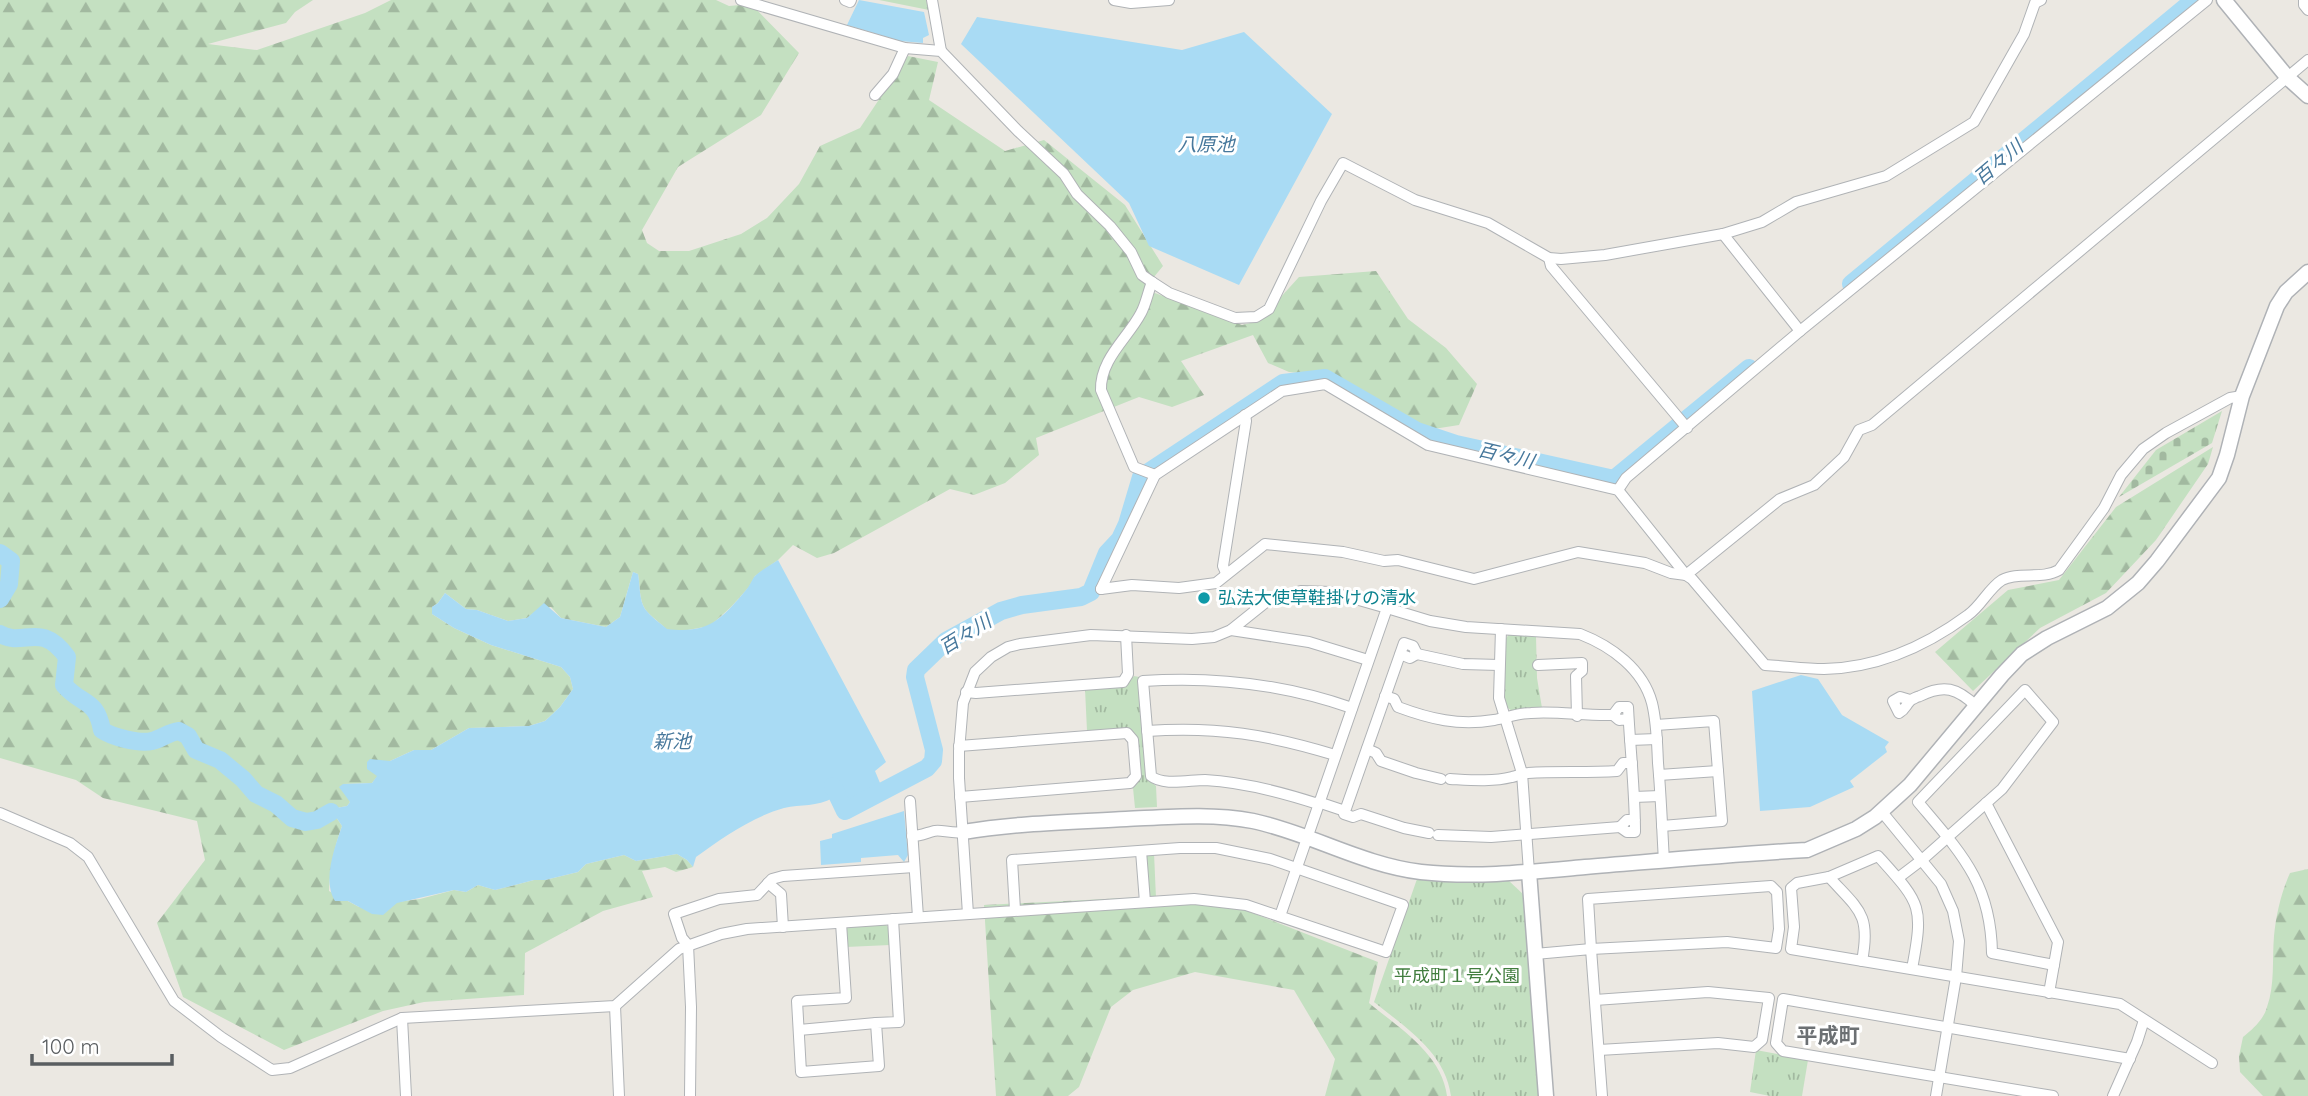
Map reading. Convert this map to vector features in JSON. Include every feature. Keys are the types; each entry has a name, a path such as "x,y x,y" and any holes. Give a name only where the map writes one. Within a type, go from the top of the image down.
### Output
{"street":[{"path":"741,0 905,48 941,51"},
{"path":"845,0 851,0"},
{"path":"932,0 941,51 1018,131 1064,174 1077,194 1110,226 1131,252 1142,275 1168,293 1235,318 1256,317 1269,309 1321,201 1343,163 1415,201 1488,223 1549,258 1561,259 1605,255 1723,234 1762,222 1796,202 1886,176 1974,122 2024,34 2036,1"},
{"path":"1114,0 1169,0"},
{"path":"1618,491 1626,478 1800,331 2207,0"},
{"path":"2224,0 2288,78 2308,96"},
{"path":"2304,0 2308,10"},
{"path":"875,95 892,74 905,48"},
{"path":"2242,396 2230,398 2166,433 2143,449 2121,475 2104,508 2059,570 2051,575 2001,580 1972,613 1945,631 1913,649 1869,664 1824,669 1765,665 1686,575 1618,491 1428,445 1325,384 1282,391 1156,475 1101,589 1132,585 1179,588 1216,583 1265,544 1343,552 1384,561 1398,560 1474,579 1577,552 1645,563 1671,573 1686,575 1780,499 1814,485 1844,457 1859,430 1872,425 2308,60"},
{"path":"1723,234 1800,331"},
{"path":"1549,258 1551,266 1687,428"},
{"path":"912,836 928,835 933,831 947,834 1067,821 1195,815 1253,821 1306,836 1367,859 1418,872 1463,875 1807,850 1856,829 1882,811 1910,785 2008,667 2033,645 2107,608 2144,575 2219,478 2242,396 2277,306 2286,292 2308,272"},
{"path":"1152,282 1141,314 1118,344 1101,379 1101,390 1134,467 1156,475"},
{"path":"1226,573 1223,566 1245,415"},
{"path":"968,914 959,746 966,692 981,666 1008,647 1091,635 1200,639 1214,636 1231,630 1266,602 1301,591 1331,592 1430,621 1466,627 1580,634 1596,640 1619,655 1636,673 1651,700 1656,724 1664,861"},
{"path":"1280,916 1387,608"},
{"path":"1501,629 1499,698 1522,773 1546,1096"},
{"path":"1231,630 1297,639 1368,660"},
{"path":"966,692 1123,682 1128,674 1126,635"},
{"path":"1381,707 1391,710 1398,707 1437,720 1455,722 1474,722 1531,713 1613,715 1619,720 1628,719 1635,832 1627,832 1620,827 1474,837 1433,834 1361,814 1353,817 1344,814 1381,707 1404,643 1413,646 1417,654 1463,664 1499,665"},
{"path":"1538,665 1582,663 1581,674 1576,676 1577,716"},
{"path":"1346,807 1232,782 1158,781 1151,776 1143,681 1218,679 1253,682 1303,692 1352,708"},
{"path":"1910,701 1933,689 1944,688 1961,694 1976,706"},
{"path":"1898,878 1923,859 1947,836 2002,789 2053,722 2025,690 1918,802 1947,836 1968,863 1984,896 1990,919 1992,953 2054,965"},
{"path":"1385,696 1394,699 1398,707"},
{"path":"1656,724 1714,721 1722,821 1662,826"},
{"path":"1147,731 1203,729 1252,734 1335,755"},
{"path":"959,746 1127,733 1133,740 1136,776 1130,783 960,797"},
{"path":"1630,740 1657,739"},
{"path":"1367,749 1376,753 1381,761 1416,773 1446,779 1493,779 1522,773 1617,771 1623,776 1633,775"},
{"path":"1363,760 1373,764 1381,761"},
{"path":"1617,771 1623,763 1632,763"},
{"path":"1659,775 1718,771"},
{"path":"1634,797 1660,796"},
{"path":"909,801 918,917"},
{"path":"1986,803 2058,942 2049,993"},
{"path":"1882,811 1941,884 1953,911 1959,941 1956,977 1936,1096"},
{"path":"0,813 70,843 88,857 174,1001 221,1037 272,1070 290,1068 402,1018 615,1006 679,949 733,931 1015,910 1208,900 1246,905 1386,952 1402,905 1270,859 1216,848 1012,860 1015,910"},
{"path":"1141,851 1145,902"},
{"path":"1912,969 1919,915 1913,898 1878,856 1829,877 1797,883 1791,888 1794,927 1791,949 2119,1004 2213,1063"},
{"path":"691,1096 688,945 682,938 674,914 719,899 757,895 768,883 783,876 914,867"},
{"path":"1829,877 1863,916 1866,933 1862,961"},
{"path":"768,883 781,894 783,927"},
{"path":"1535,954 1591,950 1727,942 1776,948 1779,929 1777,892 1771,886 1588,899 1591,950 1602,1096"},
{"path":"799,1030 900,1021 893,919"},
{"path":"841,923 846,998 797,1001 801,1072 879,1066 876,1023"},
{"path":"1595,1000 1709,992 1769,998 1762,1040 1754,1046 1702,1043 1599,1050"},
{"path":"2053,1096 1783,1051 1776,1043 1783,999 2130,1059"},
{"path":"615,1006 619,1096"},
{"path":"402,1018 406,1096"},
{"path":"2113,1096 2144,1020"}],"green space":[{"path":"0,0 313,0 295,12 286,23 208,44 257,50 365,13 391,0 716,0 729,6 751,4 799,53 761,115 678,167 642,230 647,243 659,251 689,251 741,234 767,218 799,184 820,146 860,128 908,56 938,62 929,100 1005,151 1044,140 1125,205 1163,266 1144,289 1242,325 1259,321 1299,277 1376,271 1408,319 1446,348 1477,384 1459,425 1427,430 1396,426 1328,376 1289,372 1268,363 1253,335 1181,361 1204,395 1172,407 1139,397 1036,438 1039,455 1005,483 974,495 950,489 834,553 817,558 793,545 778,560 755,576 731,607 710,626 682,631 667,630 645,609 638,574 633,572 620,617 606,627 561,618 551,607 538,610 527,618 508,621 466,609 445,593 432,607 432,614 454,628 491,645 561,667 570,677 573,689 545,721 529,726 469,728 431,750 414,750 390,761 372,783 343,784 350,802 347,806 326,810 336,817 342,826 333,859 329,891 359,907 420,899 454,890 466,892 478,885 495,890 578,872 586,864 624,855 636,861 677,854 693,867 676,872 665,867 642,871 653,897 603,911 525,953 524,995 424,1002 383,1011 284,1050 183,997 157,923 205,860 197,821 103,798 76,780 0,758"},
{"path":"879,0 926,0 929,10"},
{"path":"2222,411 2212,443 2119,497 2156,450"},
{"path":"2213,447 2208,464 2156,540 2106,593 2040,628 1973,691 1935,652 2008,590 2059,580 2116,507"},
{"path":"1509,634 1536,636 1537,678 1542,708 1512,711 1504,705 1505,640"},
{"path":"1134,676 1139,677 1147,778 1156,786 1157,807 1135,808 1133,788 1141,778 1137,736 1128,728 1087,731 1085,689 1125,686"},
{"path":"1154,853 1156,898 1149,899 1145,854"},
{"path":"2308,869 2308,1096 2263,1096 2240,1072 2239,1056 2243,1037 2261,1020 2270,999 2275,928 2287,881 2290,873"},
{"name":"平成町１号公園","path":"1417,879 1485,882 1508,880 1524,895 1539,1096 1451,1096 1441,1066 1432,1054 1411,1032 1374,1002"},
{"path":"1204,894 1378,962 1369,1003 1406,1032 1428,1055 1437,1067 1447,1096 1325,1096 1335,1059 1294,990 1195,972 1133,990 1111,1007 1079,1087 1068,1096 996,1096 984,905"},
{"path":"885,923 889,929 890,945 846,947 845,930 850,926"},
{"path":"1756,1050 1808,1060 1802,1096 1770,1096 1750,1092"}],"water":[{"path":"859,0 924,12 929,35 923,38 923,43 900,41 847,25"},
{"name":"八原池","path":"977,17 1182,50 1244,32 1332,114 1239,285 1149,246 1129,203 961,44"},
{"name":"新池","path":"778,560 886,762 875,771 880,783 839,809 833,798 815,804 784,808 760,817 696,857 693,867 677,854 636,861 624,855 586,864 578,872 545,880 534,880 495,890 478,885 466,892 454,890 397,903 383,915 372,914 348,901 335,901 331,893 330,874 333,853 342,826 336,817 312,826 311,817 326,810 347,806 350,802 339,787 343,784 372,783 377,776 367,769 370,759 390,761 414,750 431,750 469,728 529,726 545,721 573,689 570,677 561,667 491,645 454,628 432,614 432,607 445,593 466,609 508,621 527,618 544,603 561,618 606,627 620,617 633,572 638,574 642,601 650,614 667,629 693,629 703,627 721,617 755,576"},
{"path":"1801,675 1818,679 1842,715 1889,742 1885,747 1887,752 1850,781 1854,787 1810,807 1760,811 1752,691"},
{"path":"904,811 908,855 904,862 898,855 861,858 861,862 821,865 820,841 832,838 832,834"}],"waterway":[{"name":"百々川","path":"1851,284 2194,0"},
{"name":"百々川","path":"833,786 845,811 927,768 933,761 934,750 915,677 916,670 946,641 1001,611 1022,605 1081,597 1091,592 1107,553 1120,539 1127,524 1141,477 1283,383 1325,378 1417,431 1456,444 1614,479 1749,368"},
{"name":"新池","path":"0,553 11,561 9,584 0,599"},
{"name":"新池","path":"0,634 17,638 40,637 57,646 67,657 64,685 92,707 106,733 147,742 179,731 188,736 196,750 220,760 256,794 276,804 292,818 306,822 317,820 331,812"}],"place":[{"name":"弘法大使草鞋掛けの清水","path":"1204,598"}],"district":[{"name":"平成町","path":"1828,1036"}]}
